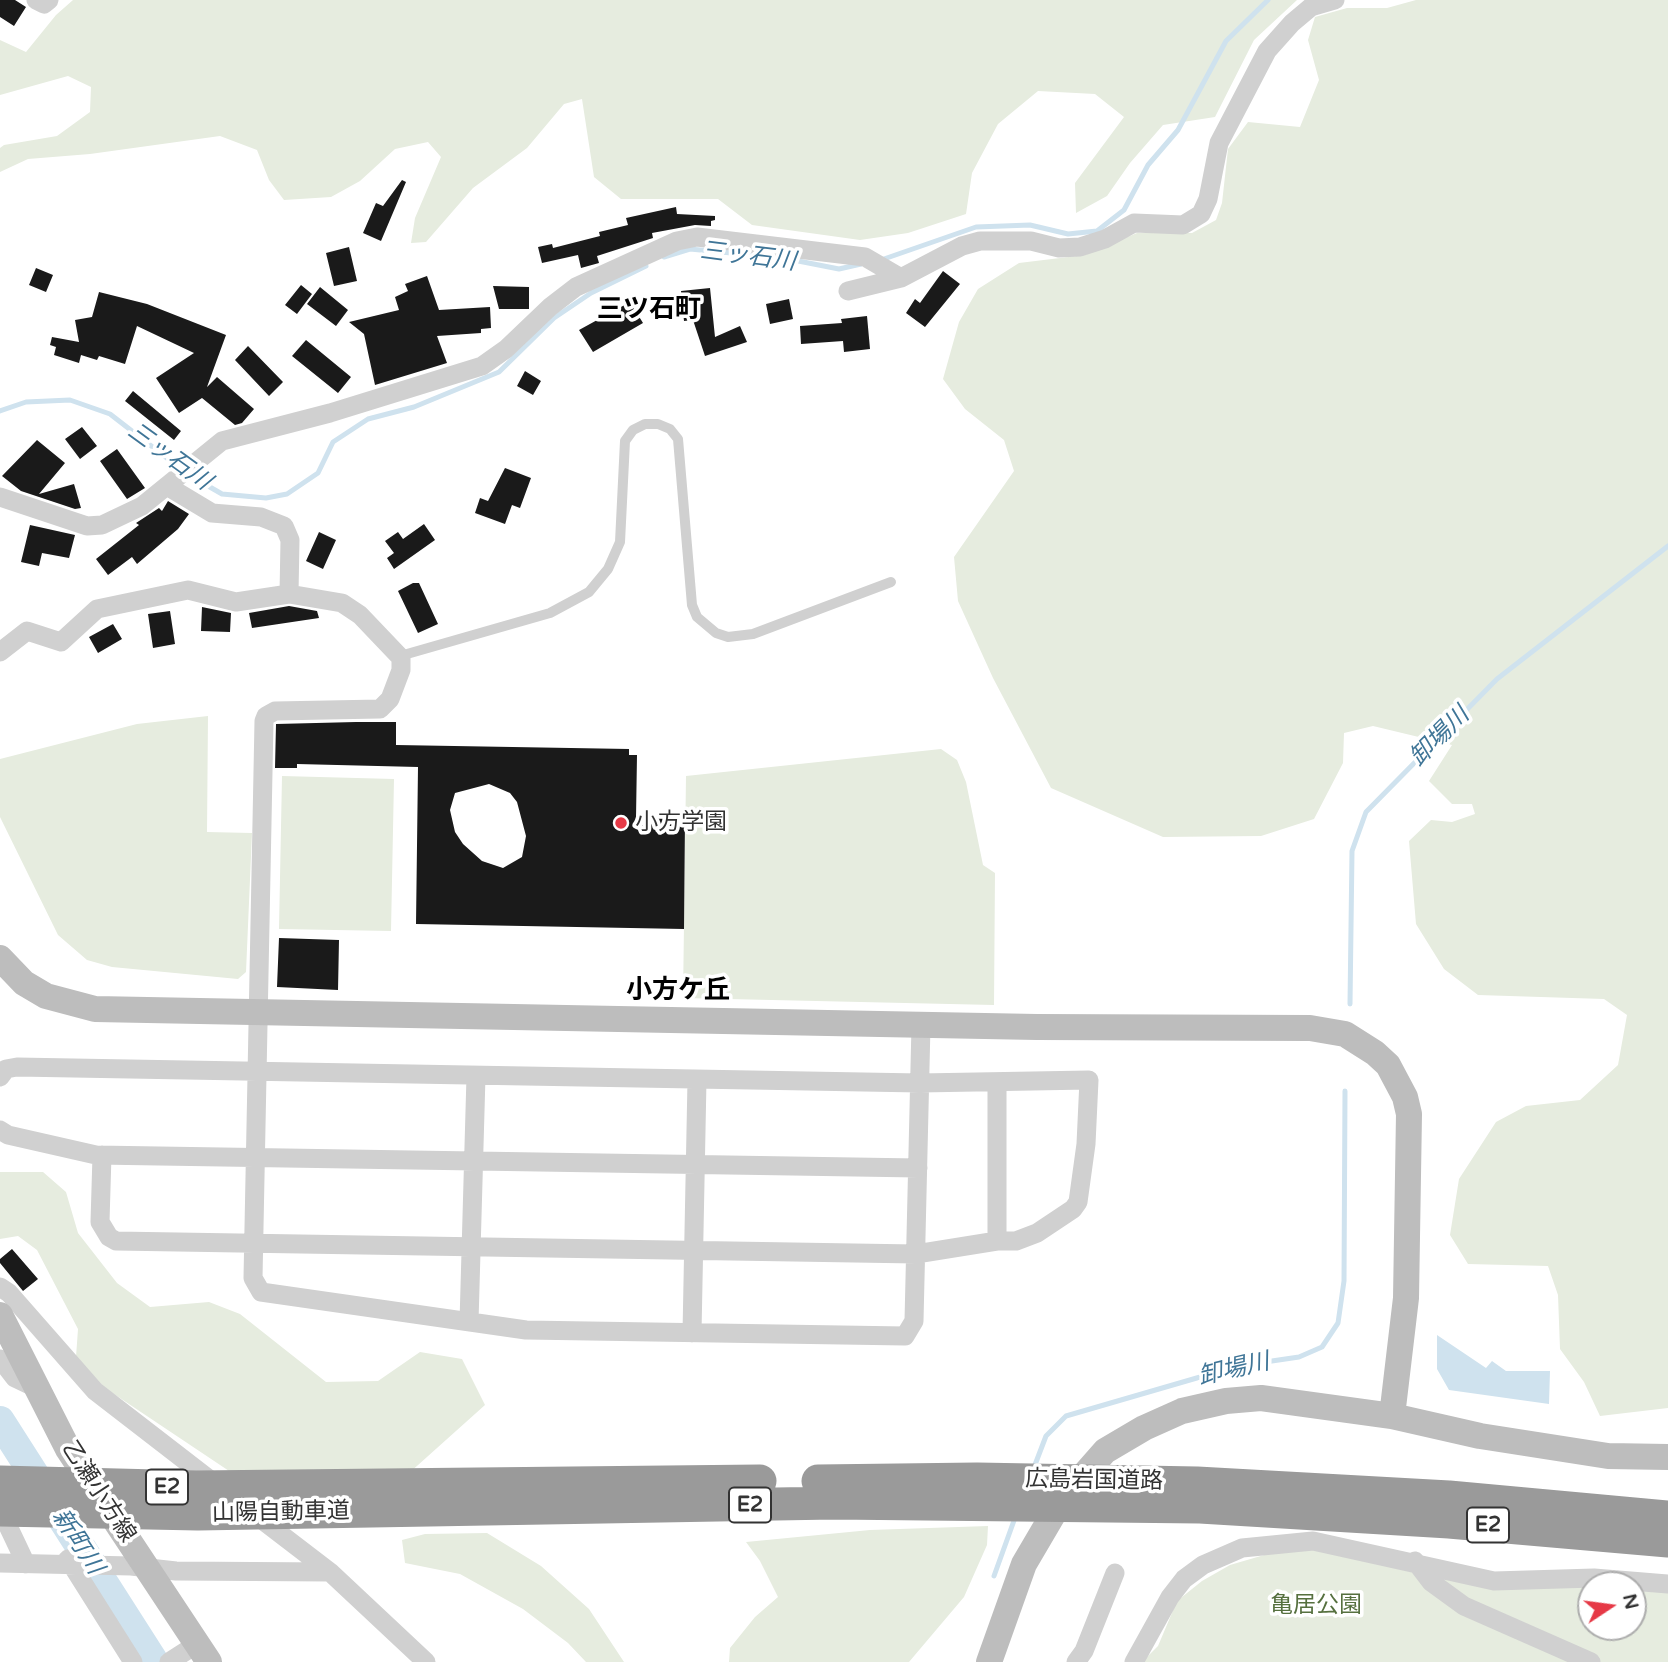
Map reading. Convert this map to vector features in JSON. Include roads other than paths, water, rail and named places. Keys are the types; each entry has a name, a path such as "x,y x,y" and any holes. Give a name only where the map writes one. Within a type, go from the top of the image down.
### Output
{"highway":[{"name":"山陽自動車道","path":"0,1482 196,1487 451,1484 511,1500"},
{"name":"広島岩国道路","path":"511,1500 978,1492 1200,1507 1449,1497 1668,1517"},
{"name":"山陽自動車道","path":"0,1509 198,1514 511,1500"},
{"name":"広島岩国道路","path":"1307,1501 1506,1526 1668,1541"},
{"path":"1506,1526 1668,1556"}],"street":[{"path":"36,0 44,4 49,0"},
{"path":"848,291 898,276 962,246 980,241 1031,241 1059,248 1080,247 1105,239 1134,223 1183,225 1201,214 1208,199 1219,143 1267,51 1292,23 1311,7 1335,0"},
{"path":"0,497 87,526 102,525 123,517 222,441 330,413 482,366 506,349 550,307 576,287 677,241 697,237 865,257 898,276"},
{"path":"169,484 212,513 259,517 284,526 290,540 289,594"},
{"path":"0,652 27,631 61,642 97,609 180,590 236,601 289,594 331,600 351,608 400,656 401,670 390,699 380,709 275,710 266,716 254,1243 254,1283 264,1293 526,1330 902,1337 914,1324 921,1025"},
{"path":"0,958 24,983 70,1005 95,1009 921,1025 1310,1028 1345,1034 1375,1053 1388,1065 1405,1097 1410,1132 1406,1298 1392,1416"},
{"path":"0,1076 6,1069 17,1068 920,1083 1089,1080 1078,1202 1065,1215 1037,1233 1016,1241 997,1241 916,1254 113,1240 100,1222 102,1155"},
{"path":"469,1322 476,1076"},
{"path":"692,1333 697,1080"},
{"path":"997,1082 997,1241"},
{"path":"0,1129 20,1138 102,1155 918,1168"},
{"path":"0,1287 9,1293 94,1391 330,1572 426,1662"},
{"name":"乙瀬小方線","path":"0,1315 68,1449 139,1567 198,1652"},
{"path":"0,1359 15,1378 38,1389"},
{"path":"989,1662 1024,1564 1061,1502 1105,1451 1144,1427 1182,1411 1226,1401 1261,1398 1392,1416 1480,1436 1608,1456 1668,1457"},
{"path":"0,1509 26,1564"},
{"path":"1135,1662 1170,1597 1184,1579 1203,1565 1242,1548 1313,1541 1415,1561 1494,1581 1594,1578 1668,1584"},
{"path":"1415,1561 1431,1582 1464,1606 1591,1662"},
{"path":"0,1563 72,1562 176,1571 330,1572"},
{"path":"72,1562 133,1662"},
{"path":"1076,1662 1084,1651 1115,1573"},
{"path":"169,1662 198,1652"}],"lane":[{"path":"400,656 550,613 589,592 608,569 620,542 625,441 633,430 645,424 658,424 670,429 678,439 692,605 698,617 716,633 728,637 753,634 891,582"}],"water":[{"path":"1437,1335 1486,1368 1492,1361 1506,1371 1550,1371 1549,1404 1449,1390 1437,1369"}],"waterway":[{"name":"三ッ石川","path":"881,260 976,227 1030,225 1068,234 1097,231 1124,210 1148,165 1178,130 1226,41 1268,0"},
{"name":"三ッ石川","path":"664,257 690,249 783,258 839,269 861,264"},
{"name":"三ッ石川","path":"189,475 222,494 266,498 287,494 318,473 333,442 368,419 414,407 499,372 554,318 591,293 646,266"},
{"name":"三ッ石川","path":"0,411 26,402 70,400 110,414 181,469"},
{"name":"卸場川","path":"1350,1004 1352,851 1366,812 1497,679 1668,546"},
{"name":"卸場川","path":"1033,1470 1046,1436 1066,1416 1238,1366 1299,1357 1322,1347 1338,1323 1344,1281 1345,1091"},
{"name":"新町川","path":"0,1421 154,1662"},
{"name":"卸場川","path":"994,1576 1016,1515"}],"place":[{"name":"小方学園","path":"621,823"}],"district":[{"name":"三ツ石町","path":"649,310"},
{"name":"小方ケ丘","path":"678,991"}],"park label":[{"name":"亀居公園","path":"1316,1606"}]}
